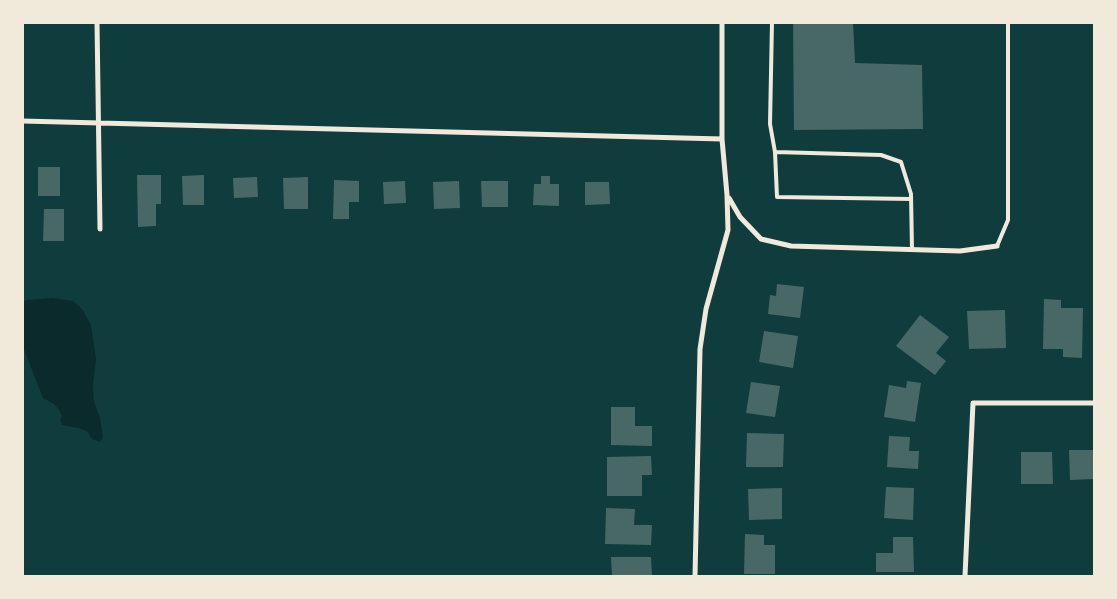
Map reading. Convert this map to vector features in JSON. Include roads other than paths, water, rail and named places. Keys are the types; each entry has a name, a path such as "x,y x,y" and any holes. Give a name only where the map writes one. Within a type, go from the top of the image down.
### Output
{"street":[{"path":"97,22 100,229"},
{"path":"695,576 700,349 706,309 728,230 728,195 722,139 722,24"},
{"path":"22,121 722,139"},
{"path":"728,195 740,217 761,239 792,246 960,251 997,246"},
{"path":"965,576 973,403 1094,403"}],"lane":[{"path":"772,22 770,124 775,152 777,197 911,198"},
{"path":"997,246 1008,220 1008,22"},
{"path":"775,152 881,155 901,162 911,194 912,250"}],"water":[{"path":"53,298 73,301 82,309 91,325 96,359 93,385 94,402 100,418 103,438 100,442 92,439 87,431 62,425 60,420 62,416 59,410 54,404 43,398 23,347 23,302"}]}
